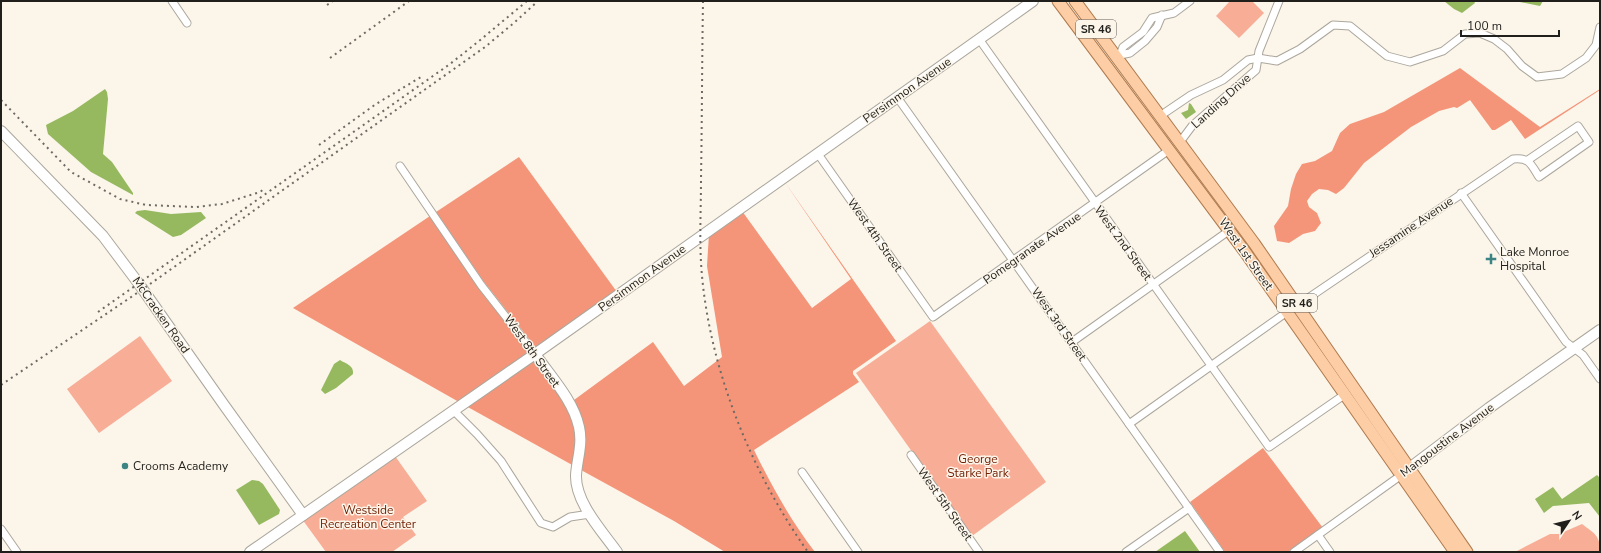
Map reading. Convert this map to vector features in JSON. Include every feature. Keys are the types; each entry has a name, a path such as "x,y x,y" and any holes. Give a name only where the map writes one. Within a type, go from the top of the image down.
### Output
{"main road":[{"name":"West 1st Street","path":"1058,1 1230,230 1400,476 1455,552"},
{"name":"West 1st Street","path":"1075,1 1119,56 1160,116 1254,243 1468,552"},
{"path":"1170,150 1180,152 1190,164 1199,168"},
{"path":"1259,272 1269,280 1284,299 1298,305"},
{"path":"1287,312 1297,316 1305,325 1317,332"}],"street":[{"path":"172,1 187,23"},
{"name":"Persimmon Avenue","path":"250,552 535,354 1033,1"},
{"path":"1119,56 1130,53 1145,41 1158,27 1162,15 1174,13 1190,1"},
{"name":"Landing Drive","path":"1180,142 1192,126 1256,70 1259,51 1279,1"},
{"path":"1160,116 1191,95 1223,80 1248,60 1258,58 1277,61 1300,49 1333,25 1350,26 1387,56 1410,62 1443,51 1465,34 1480,33 1494,39 1507,49 1522,66 1537,77 1562,74 1586,58 1596,45 1600,27"},
{"name":"West 2nd Street","path":"979,39 1094,204 1269,447 1344,394"},
{"name":"West 3rd Street","path":"897,97 1220,552"},
{"name":"Jessamine Avenue","path":"1298,305 1513,159 1522,158 1528,160 1539,176 1589,142 1578,126 1528,160"},
{"name":"McCracken Road","path":"1,131 103,236 303,514"},
{"name":"Pomegranate Avenue","path":"933,317 1170,150"},
{"name":"West 4th Street","path":"818,154 933,317"},
{"name":"West 8th Street","path":"400,166 481,285 535,354 572,407 579,426 581,446 576,476 580,498 617,552"},
{"path":"1461,193 1566,342 1583,355 1600,379"},
{"path":"1072,342 1230,230"},
{"path":"1129,424 1287,312"},
{"name":"Mangoustine Avenue","path":"1294,552 1400,476 1489,408 1600,330"},
{"path":"453,410 486,443 501,461 541,523 553,527 570,518 590,514"},
{"name":"West 5th Street","path":"911,456 979,552"},
{"path":"802,472 858,552"},
{"path":"1126,552 1189,508"},
{"path":"1,529 17,552"},
{"path":"1318,536 1330,552"}],"green space":[{"path":"1230,1 1252,1 1264,13 1239,38 1216,16"},
{"name":"George Starke Park","path":"930,321 1046,482 972,536 856,373"},
{"path":"140,336 172,381 99,433 67,389"},
{"name":"Westside Recreation Center","path":"395,456 427,501 403,517 416,535 392,552 326,552 302,519"},
{"path":"1582,524 1598,538 1600,552 1515,552 1550,534 1559,534"}],"shaded area":[{"path":"1444,1 1474,1 1475,3 1462,13"},
{"path":"1515,1 1543,1 1540,6"},
{"path":"1460,68 1540,127 1600,90 1525,139 1511,120 1495,130 1492,130 1470,100 1457,108 1454,107 1439,111 1411,127 1364,163 1344,188 1336,194 1328,190 1319,189 1312,194 1307,201 1309,207 1317,213 1321,223 1315,231 1303,234 1289,243 1277,241 1274,226 1288,206 1291,189 1296,174 1302,164 1315,161 1332,151 1340,133 1350,124 1384,112"},
{"path":"105,89 108,99 103,154 112,162 133,195 91,172 48,134 46,125 73,111"},
{"path":"1189,103 1196,112 1186,119 1181,113 1188,110"},
{"path":"519,157 617,292 537,349 484,282 436,212"},
{"path":"784,181 896,341 853,371 853,374 859,382 754,450 782,502 815,552 725,552 674,521 581,470 584,445 547,364 574,400 653,342 684,386 722,357 707,266 709,234 742,211 812,308 851,279"},
{"path":"145,210 171,214 201,212 206,218 181,235 173,237 135,213 137,211"},
{"path":"430,216 478,287 530,354 459,402 293,308"},
{"path":"534,359 568,409 577,436 574,466 466,406"},
{"path":"340,360 351,367 353,374 336,388 325,394 321,390 334,364"},
{"path":"1263,448 1323,528 1288,552 1225,552 1190,502"},
{"path":"1597,475 1600,478 1600,517 1589,503 1553,506 1544,513 1535,499 1553,487 1562,499"},
{"path":"252,480 259,481 263,484 280,510 279,514 259,525 236,490"},
{"path":"1185,531 1200,552 1155,552"}],"railway":[{"path":"327,5 333,1"},
{"path":"330,58 409,1"},
{"path":"98,312 450,64 527,1"},
{"path":"1,385 143,289 485,47 538,1"},
{"path":"703,1 700,240 702,276 714,349 737,421 752,456 769,489 808,552"},
{"path":"319,145 376,104 421,77"},
{"path":"1,100 71,172 120,199 146,205 196,207 222,204 260,192 264,189"}],"place":[{"name":"Lake Monroe Hospital","path":"1491,259"},
{"name":"Crooms Academy","path":"125,466"}]}
